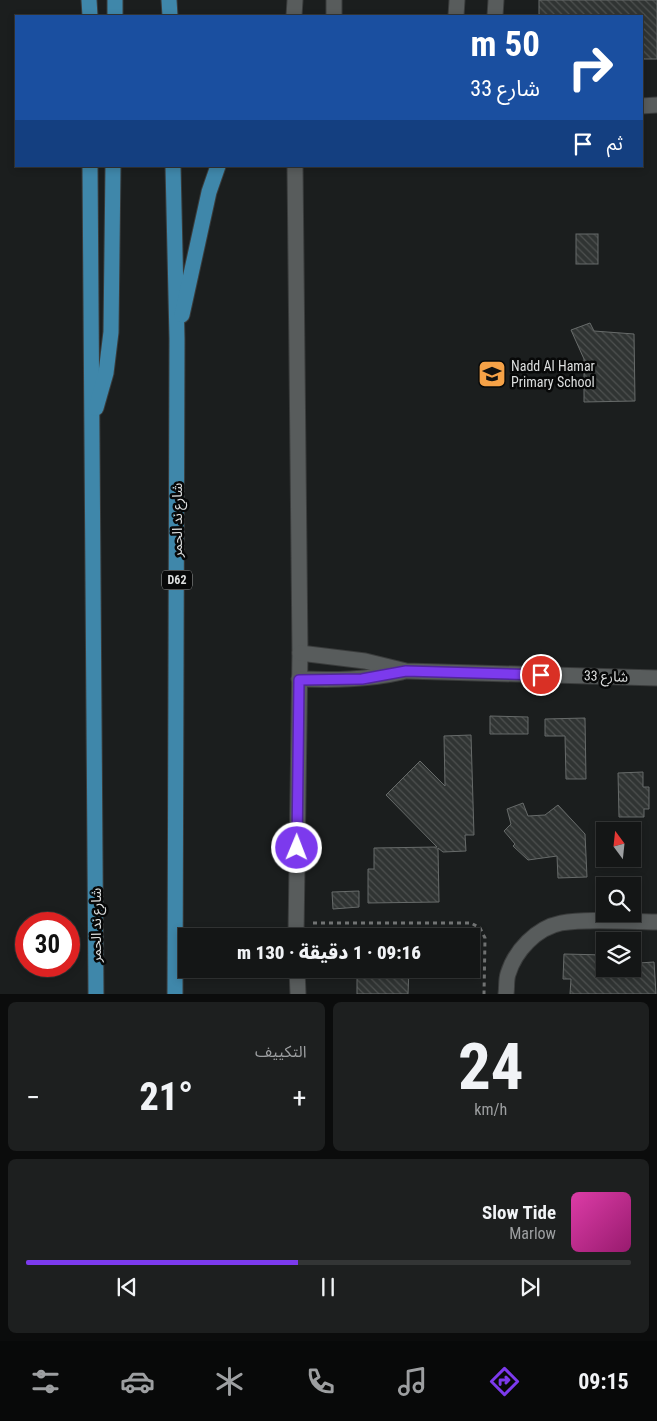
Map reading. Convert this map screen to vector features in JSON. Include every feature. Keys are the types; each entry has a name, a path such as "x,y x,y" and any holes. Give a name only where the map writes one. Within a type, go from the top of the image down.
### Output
{"main road":[{"path":"90,0 90,15"},
{"path":"115,0 115,15"},
{"path":"169,0 170,15"},
{"name":"شارع ند الحمر","path":"90,167 96,994"},
{"path":"92,423 106,373 110,342 113,167"},
{"name":"شارع ند الحمر","path":"173,167 177,339 175,994"},
{"path":"177,339 209,192 218,167"}],"street":[{"path":"294,0 294,15"},
{"path":"334,0 334,15"},
{"path":"456,0 456,15"},
{"path":"495,15 496,0"},
{"path":"505,0 506,15"},
{"path":"643,106 657,106"},
{"path":"295,167 300,653 296,928"},
{"name":"شارع 33","path":"300,653 365,661 406,671"},
{"name":"شارع 33","path":"299,680 362,679 406,671 657,678"},
{"path":"506,994 507,976 518,952 536,934 560,923 657,922"},
{"path":"297,978 298,994"}],"path":[{"path":"325,928 471,923 480,928 485,938 484,994"}],"building":[{"path":"539,0 657,0 657,59 643,59 643,15 539,15"},
{"path":"576,234 598,234 598,264 576,264"},
{"path":"590,323 594,331 634,334 635,401 584,402 584,359 571,330"},
{"path":"490,716 528,717 528,734 490,734"},
{"path":"585,718 586,779 566,779 565,736 545,736 545,719"},
{"path":"471,735 474,835 465,835 466,851 443,852 438,848 439,902 368,903 368,869 374,869 374,848 437,847 386,795 420,761 445,786 444,736"},
{"path":"643,772 643,787 649,787 649,809 644,809 644,817 619,817 618,773"},
{"path":"523,803 528,816 545,815 558,805 585,834 587,877 558,878 557,856 528,860 513,846 515,844 504,831 511,824 507,809"},
{"path":"359,891 359,907 333,909 332,892"},
{"path":"564,954 596,955 596,977 641,977 641,963 654,962 656,994 570,994 571,979 563,979"},
{"path":"357,978 409,978 408,994 357,994"}],"place":[{"name":"Nadd Al Hamar Primary School","path":"492,374"}],"route":[{"path":"297,848 299,680 376,678 406,671 541,675"}]}
